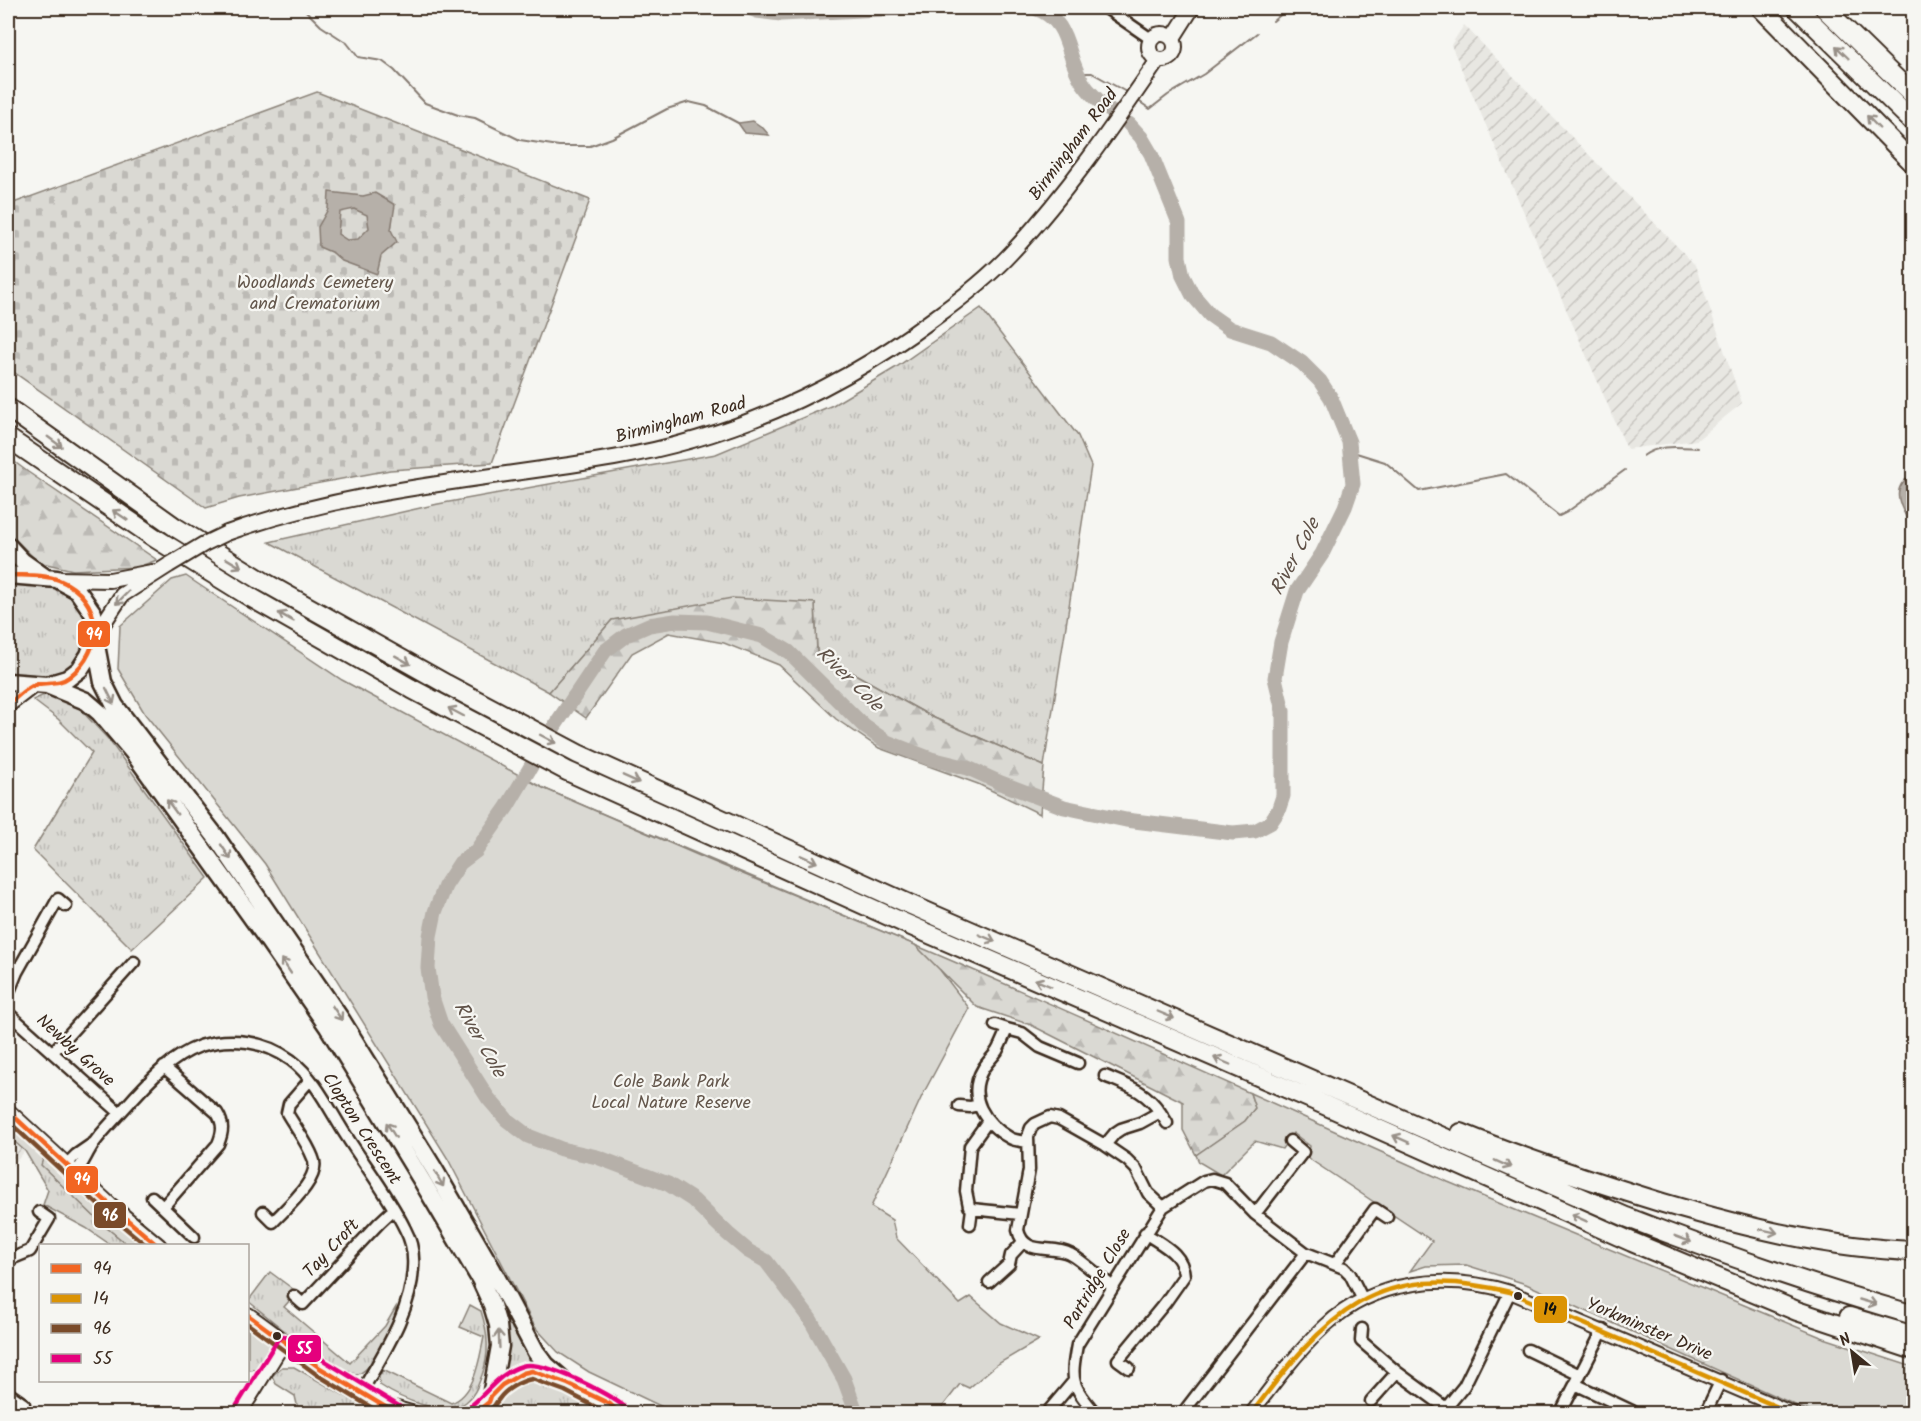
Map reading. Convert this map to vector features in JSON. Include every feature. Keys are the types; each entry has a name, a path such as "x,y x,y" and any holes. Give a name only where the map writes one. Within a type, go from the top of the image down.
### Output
{"highway":[{"path":"1761,8 1914,164"},
{"path":"1797,8 1914,123"},
{"path":"1824,8 1914,96"},
{"path":"8,408 175,527 264,582 578,754 909,904 1626,1217 1761,1268 1835,1293 1914,1315"},
{"path":"8,438 155,538 252,598 412,689 567,771 902,922 1311,1099 1632,1242 1797,1311 1914,1350"},
{"path":"8,546 22,561 52,579 77,590 86,600 93,613 103,682 115,706 216,837 342,1021 446,1189 536,1352 546,1365 568,1384"},
{"path":"8,574 52,579"},
{"path":"40,685 67,679 80,669 96,636"},
{"path":"8,682 40,685 86,701 100,713 133,752 257,924 327,1027 421,1179 480,1279 492,1305 498,1325 500,1346 489,1404"},
{"path":"1335,1089 1409,1112 1589,1181 1732,1223 1797,1237 1914,1251"},
{"path":"1632,1242 1818,1307 1914,1336"},
{"path":"489,1404 511,1379 532,1371 568,1384 626,1413"}],"main road":[{"path":"1173,38 1192,8"},
{"path":"1162,33 1173,38 1176,48 1172,56 1158,60 1150,52 1151,39 1162,33"},
{"name":"Birmingham Road","path":"96,636 122,595 163,568 227,533 289,513 340,500 616,458 706,436 775,412 819,392 905,340 983,280 1011,254 1055,204 1158,60"},
{"name":"Birmingham Road","path":"52,579 110,579 163,568"},
{"path":"8,705 40,685"},
{"path":"8,1111 70,1169 158,1244"},
{"path":"249,1316 284,1343 361,1393 398,1413"},
{"path":"379,1404 414,1413"},
{"path":"472,1413 489,1404"}],"street":[{"path":"1106,8 1151,39"},
{"path":"8,994 16,972 58,899 66,906"},
{"path":"53,1052 134,962"},
{"name":"Newby Grove","path":"8,1013 120,1113"},
{"path":"995,1025 1022,1033 1040,1047 1078,1063"},
{"path":"1007,1029 999,1049 983,1069 978,1080 976,1095 978,1105 988,1121 1011,1138 1028,1142"},
{"name":"Clopton Crescent","path":"70,1169 76,1155 94,1142 164,1067 200,1046 246,1041 258,1043 291,1061 310,1080 394,1209 410,1240 412,1282 401,1317 361,1393"},
{"path":"163,1207 218,1144 223,1127 217,1113 164,1067"},
{"path":"1105,1076 1151,1099 1167,1123"},
{"path":"263,1212 273,1222 309,1183 314,1173 315,1159 287,1113 289,1104 310,1080"},
{"path":"959,1106 978,1105"},
{"path":"1105,1145 1121,1129 1140,1123 1160,1112"},
{"path":"1112,1286 1069,1253 1023,1242 1018,1230 1029,1170 1030,1128 1040,1120 1050,1117 1059,1119 1105,1145 1136,1169 1148,1193 1163,1207"},
{"path":"970,1224 972,1209 969,1206 966,1191 970,1146 988,1121"},
{"path":"1290,1141 1303,1152 1255,1214 1306,1252 1344,1268 1350,1274 1364,1300"},
{"name":"Partridge Close","path":"1073,1382 1077,1345 1163,1207 1204,1181 1212,1179 1225,1183 1255,1214"},
{"path":"152,1197 194,1237"},
{"name":"Tay Croft","path":"294,1296 303,1304 394,1209"},
{"path":"972,1209 1020,1214"},
{"path":"1335,1264 1375,1209 1387,1217"},
{"path":"8,1260 30,1251 49,1219 39,1212"},
{"path":"1129,1368 1118,1360 1184,1276 1182,1263 1178,1256 1145,1233"},
{"path":"989,1282 1009,1264 1011,1255 1023,1242"},
{"path":"1182,1413 1306,1252"},
{"name":"Yorkminster Drive","path":"1251,1413 1308,1342 1336,1317 1364,1300 1401,1286 1443,1281 1480,1284 1510,1292 1795,1413"},
{"path":"1362,1329 1361,1341 1397,1372 1450,1411 1510,1292"},
{"path":"1560,1413 1603,1330"},
{"path":"240,1413 252,1384 284,1343"},
{"path":"1528,1350 1632,1411"},
{"path":"1371,1401 1397,1372"},
{"path":"1705,1413 1721,1380"},
{"path":"1046,1413 1073,1382 1096,1413"},
{"path":"8,1393 24,1404"}],"shaded area":[{"path":"1464,25 1695,265 1742,403 1697,440 1627,449 1451,45"},
{"path":"753,121 769,135 745,133 738,123"},
{"path":"329,192 363,196 375,193 395,205 391,230 397,242 381,256 377,274 342,261 333,253 319,247 318,227 328,209","holes":["354,209 367,215 369,228 358,239 347,240 338,234 340,212"]},
{"path":"1913,475 1913,529 1901,507 1898,493 1905,480"},
{"path":"8,1136 25,1151 8,1171"}],"green space":[{"name":"Woodlands Cemetery and Crematorium","path":"317,92 590,200 492,463 390,470 239,498 206,508 8,368 8,205"},
{"path":"981,308 1078,436 1091,466 1044,766 932,717 817,653 815,603 612,620 549,692 269,542 438,504 716,454 833,405 895,368"},
{"path":"8,457 157,560 138,567 73,570 38,562 8,532"},
{"name":"Cole Bank Park Local Nature Reserve","path":"186,576 342,680 543,788 915,945 940,970 969,1008 922,1096 871,1207 892,1220 896,1238 960,1304 971,1297 1001,1323 1039,1340 996,1365 969,1388 960,1384 937,1414 675,1413 589,1372 558,1352 535,1327 448,1159 265,864 145,714 118,669 120,626 172,580"},
{"path":"8,584 54,588 65,593 81,606 90,636 80,662 52,680 8,677"},
{"path":"732,598 815,603 817,653 932,717 1044,766 1040,814 978,784 879,748 836,719 779,665 724,643 669,633 632,653 586,718 549,692 612,620"},
{"path":"46,694 79,708 109,740 208,878 132,949 33,850 92,753 58,719 33,700"},
{"path":"543,788 959,964 1250,1093 1255,1108 1245,1121 1196,1155 1183,1130 1183,1102 1031,1025 977,1007 940,970"},
{"path":"1250,1093 1448,1182 1821,1337 1913,1367 1913,1413 1813,1413 1526,1284 1466,1265 1426,1266 1410,1271 1432,1241 1308,1158 1310,1146 1293,1133 1282,1149 1255,1141 1221,1175 1199,1162 1196,1155 1245,1121 1255,1108"},
{"path":"8,1125 44,1156 42,1165 101,1223 127,1244 110,1244 86,1228 43,1205 48,1190 25,1151 8,1136"},
{"path":"44,1156 146,1244 127,1244 101,1223 41,1165"},
{"path":"270,1272 297,1292 284,1307 350,1363 385,1326 396,1307 390,1329 375,1358 366,1369 354,1375 345,1373 317,1356 249,1300"},
{"path":"470,1305 481,1311 487,1343 482,1375 476,1390 466,1402 457,1407 435,1408 398,1396 380,1385 379,1377 383,1370 451,1403 466,1393 475,1376 484,1337 460,1327"},
{"path":"499,1305 508,1322 513,1322 538,1362 513,1366 502,1373"},
{"path":"249,1325 265,1338 271,1351 267,1361 249,1370"},
{"path":"282,1367 294,1367 375,1413 299,1413 295,1396 276,1384 272,1376"},
{"path":"531,1379 541,1379 607,1413 493,1414 502,1395 518,1384"}],"waterway":[{"path":"303,8 321,26 347,43 358,57 382,61 394,70 425,103 458,115 475,118 520,140 559,146 590,146 612,138 667,109 689,102 706,106 738,123"},
{"name":"River Cole","path":"749,8 781,14 902,8"},
{"name":"River Cole","path":"1035,8 1047,14 1062,30 1083,83 1109,110"},
{"path":"1273,21 1289,8"},
{"path":"1137,100 1150,109 1168,95 1204,74 1257,33"},
{"path":"1079,73 1092,73 1128,93"},
{"name":"River Cole","path":"857,1414 844,1379 810,1319 766,1261 748,1251 693,1200 668,1184 597,1157 561,1149 528,1136 507,1120 488,1098 441,1024 432,997 428,968 430,936 435,912 445,886 460,863 476,851 507,807 556,724 605,651 626,635 649,625 675,621 707,622 762,636 789,652 865,727 887,742 931,759 968,768 1064,807 1126,820 1233,833 1255,831 1270,823 1278,811 1283,796 1283,711 1275,678 1281,642 1297,591 1322,554 1345,507 1353,484 1349,442 1331,398 1320,381 1302,363 1271,342 1230,329 1210,315 1192,294 1183,276 1179,257 1179,223 1151,154 1141,137 1129,124"},
{"path":"1643,456 1662,448 1698,448"},
{"path":"1350,451 1385,462 1419,491 1506,474 1559,516 1625,470"}],"transit line":[{"name":"94","path":"8,575 47,577 74,588 91,611 94,625 94,639 81,666 66,679 30,687 8,705"},
{"name":"94","path":"8,1111 156,1244"},
{"name":"96","path":"8,1121 105,1211 145,1244"},
{"name":"14","path":"1251,1414 1304,1348 1331,1323 1359,1303 1389,1290 1424,1283 1464,1284 1510,1292 1794,1414"},
{"name":"94","path":"249,1316 320,1368 397,1414"},
{"name":"96","path":"249,1325 316,1374 382,1414"},
{"name":"55","path":"234,1410 278,1339 284,1336 402,1408"},
{"name":"55","path":"468,1408 506,1374 522,1366 532,1365 576,1379 626,1408"},
{"name":"94","path":"474,1414 489,1402 491,1396 502,1385 523,1373 532,1371 568,1384 610,1404 620,1414"},
{"name":"96","path":"486,1414 509,1389 532,1379 565,1391 609,1414"}]}
